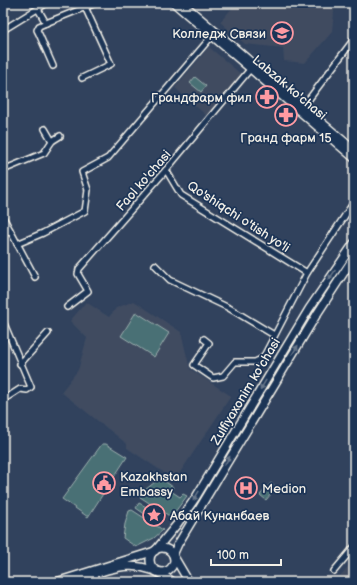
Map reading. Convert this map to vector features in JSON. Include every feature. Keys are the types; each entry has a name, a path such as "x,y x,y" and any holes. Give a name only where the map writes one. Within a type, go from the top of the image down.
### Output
{"main road":[{"name":"Labzak ko'chasi","path":"174,3 212,36 303,107 354,150"},
{"name":"Labzak ko'chasi","path":"182,3 354,158"},
{"name":"Zulfiyaxonim ko'chasi","path":"155,550 178,523 196,497 309,309 354,243"},
{"name":"Zulfiyaxonim ko'chasi","path":"173,555 196,512 317,314 354,257"},
{"path":"56,582 165,548 173,555 189,582"},
{"path":"155,550 150,562 151,566 173,582"},
{"path":"72,582 129,566 147,567 161,572 169,570 174,564 173,555"}],"street":[{"path":"3,30 47,3"},
{"path":"53,66 37,30 46,23 96,3"},
{"path":"82,78 111,64 85,7"},
{"path":"38,9 46,23"},
{"path":"17,244 43,233 85,211 88,190 82,172 108,158 212,36"},
{"path":"303,107 354,39"},
{"name":"Faol ko'chasi","path":"67,306 88,291 78,274 79,269 166,170 252,67"},
{"path":"45,129 52,141"},
{"path":"3,170 44,152 52,141 60,136"},
{"name":"Qo'shiqchi o'tish yo'li","path":"166,170 181,196 308,273"},
{"path":"204,339 208,343 194,365 213,378 223,376 235,362 260,360 266,354 274,334 308,273 354,202"},
{"path":"3,217 35,277"},
{"path":"3,235 10,230"},
{"path":"155,265 170,280 229,308 274,334"},
{"path":"3,321 20,364 31,385 31,389 20,389 3,400"},
{"path":"20,364 48,333"},
{"path":"334,571 354,547"}],"shaded area":[{"name":"Колледж Связи","path":"227,3 335,3 332,32 305,63 284,61 283,48 245,44 220,22 233,7"},
{"path":"209,47 242,75 208,117 175,88"},
{"path":"134,301 181,332 190,369 231,396 175,480 127,448 127,444 61,392 78,370 87,338 70,321 86,302 109,317 116,308"},
{"path":"354,560 354,582 345,582 339,577"}],"green space":[{"path":"195,77 206,86 201,92 190,83"},
{"path":"136,312 169,333 154,357 121,336"},
{"path":"102,444 106,444 127,457 88,517 62,499"},
{"path":"160,478 173,487 171,491 180,497 183,494 187,496 171,517 140,497 140,494"},
{"path":"271,483 276,488 266,500 260,495"},
{"path":"139,503 150,509 146,515 136,508"},
{"path":"132,510 163,530 154,538 136,547 123,538 129,511"}],"place":[{"name":"Колледж Связи","path":"282,33"},
{"name":"Грандфарм фил","path":"267,97"},
{"name":"Гранд фарм 15","path":"286,115"},
{"name":"Kazakhstan Embassy","path":"104,483"},
{"name":"Medion","path":"246,488"},
{"name":"Абай Кунанбаев","path":"154,515"}]}
